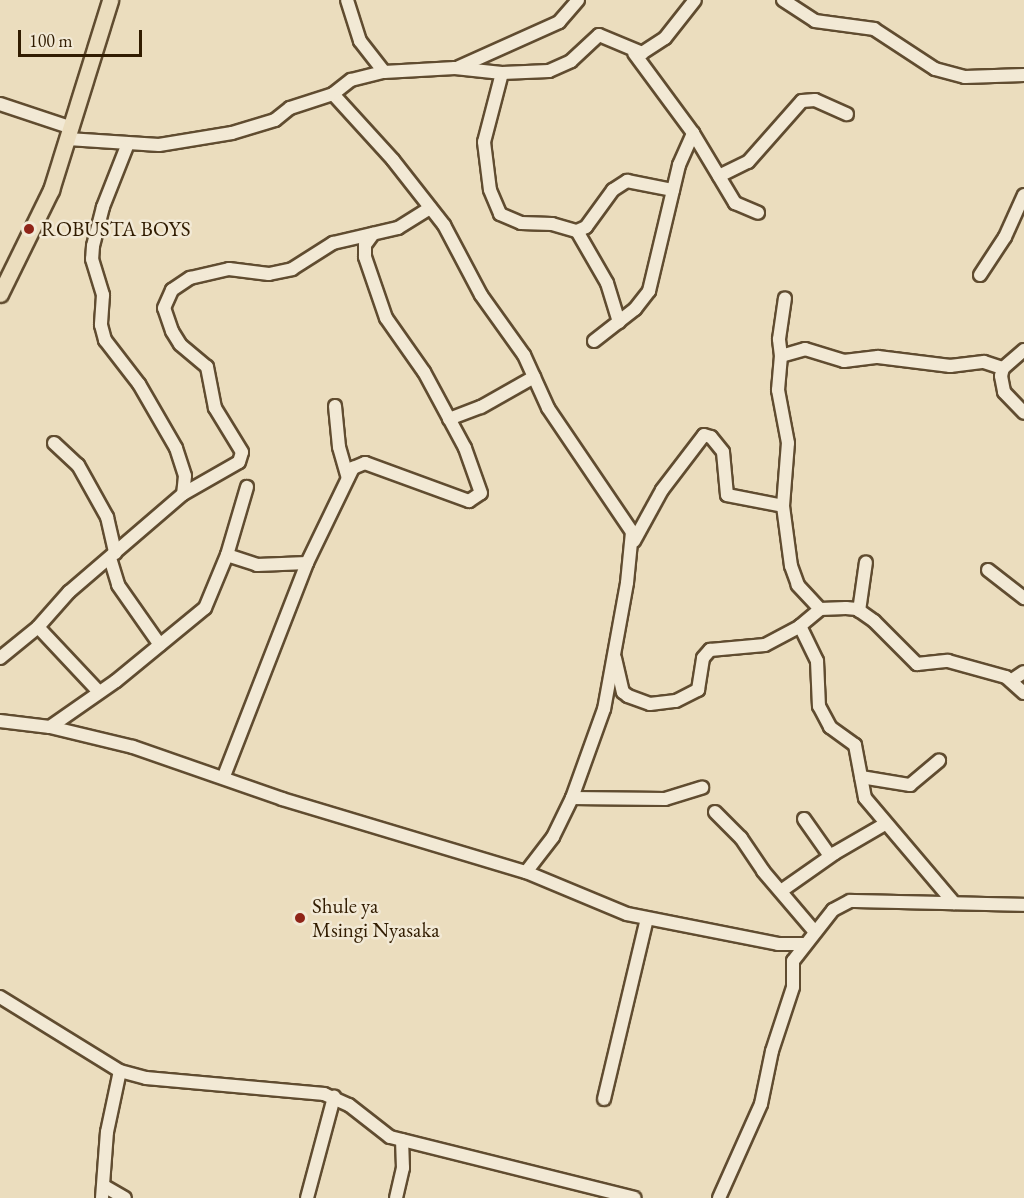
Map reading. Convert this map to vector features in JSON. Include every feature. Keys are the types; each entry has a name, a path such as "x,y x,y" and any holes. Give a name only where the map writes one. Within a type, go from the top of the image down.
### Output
{"main road":[{"path":"0,294 51,190 110,0"}],"street":[{"path":"347,0 360,41 384,72"},
{"path":"455,68 559,22 578,0"},
{"path":"634,53 652,49 665,38 695,0"},
{"path":"783,0 815,21 874,29 935,69 965,77 1024,75"},
{"path":"0,104 70,134 127,146 159,145 252,128 275,120 290,108 333,94 351,80 384,72 455,68 502,74 533,73 562,67 599,35 634,53 693,133 735,203 758,213"},
{"path":"502,74 484,129 494,206 505,218 521,223 552,224 577,231 586,227 613,190 627,181 673,190"},
{"path":"333,94 444,225 481,294 524,355 578,456 622,514 634,541"},
{"path":"719,176 748,162 802,101 815,100 847,114"},
{"path":"594,341 619,322 649,291 673,190 693,133"},
{"path":"127,146 103,207 93,246 92,259 103,295 101,325 105,340 140,384 176,448 185,476 183,494"},
{"path":"980,275 1005,237 1024,195"},
{"path":"0,658 38,627 60,601 183,494 235,466 242,452 215,408 207,367 180,344 172,331 164,308 172,290 190,278 220,271 245,268 269,274 292,269 333,243 407,225 430,208"},
{"path":"577,231 607,283 619,322"},
{"path":"224,776 307,563 353,468 365,463 469,501 477,499 481,493 478,479 414,352 386,318 365,257 365,245 373,234"},
{"path":"785,298 779,339 782,356 778,405 785,427 788,465 783,506 795,579 820,609"},
{"path":"782,356 805,349 844,360 878,357 950,366 984,362 1003,368"},
{"path":"1003,368 1024,350"},
{"path":"1003,368 1004,392 1024,413"},
{"path":"449,419 482,407 534,377"},
{"path":"335,406 339,447 348,478"},
{"path":"526,872 553,837 572,798 604,709 634,541 662,490 704,435 711,437 723,452 727,495 783,506"},
{"path":"54,443 78,465 107,517 118,585 160,645"},
{"path":"50,727 99,692 205,608 227,555 247,488"},
{"path":"227,555 257,565 307,563"},
{"path":"860,610 866,562"},
{"path":"988,570 1024,598"},
{"path":"623,692 650,704 690,696 698,690 703,658 710,650 765,645 800,627 820,609 860,610 917,664 948,661 1012,680 1024,693"},
{"path":"38,627 99,692"},
{"path":"800,627 817,661 819,706 830,727 855,745 865,798 954,903"},
{"path":"614,657 623,692"},
{"path":"1012,680 1024,672"},
{"path":"604,709 623,692"},
{"path":"0,721 50,727 224,776 282,799 526,872 627,914 774,944 803,944"},
{"path":"861,777 910,785 939,761"},
{"path":"572,798 665,800 702,788"},
{"path":"715,812 741,838 815,932"},
{"path":"804,819 830,856"},
{"path":"781,891 830,856 885,824"},
{"path":"719,1198 761,1104 772,1051 793,987 793,966 803,944 833,910 850,902 1024,905"},
{"path":"604,1099 647,919"},
{"path":"774,944 793,966"},
{"path":"0,997 120,1071 146,1078 278,1092 318,1092 334,1097 381,1132 402,1140 609,1195 635,1198"},
{"path":"120,1071 107,1131 103,1192 125,1198"},
{"path":"307,1198 334,1097"},
{"path":"396,1198 403,1162 402,1140"}],"place":[{"name":"ROBUSTA BOYS","path":"29,229"},
{"name":"Shule ya Msingi Nyasaka","path":"300,918"}]}
